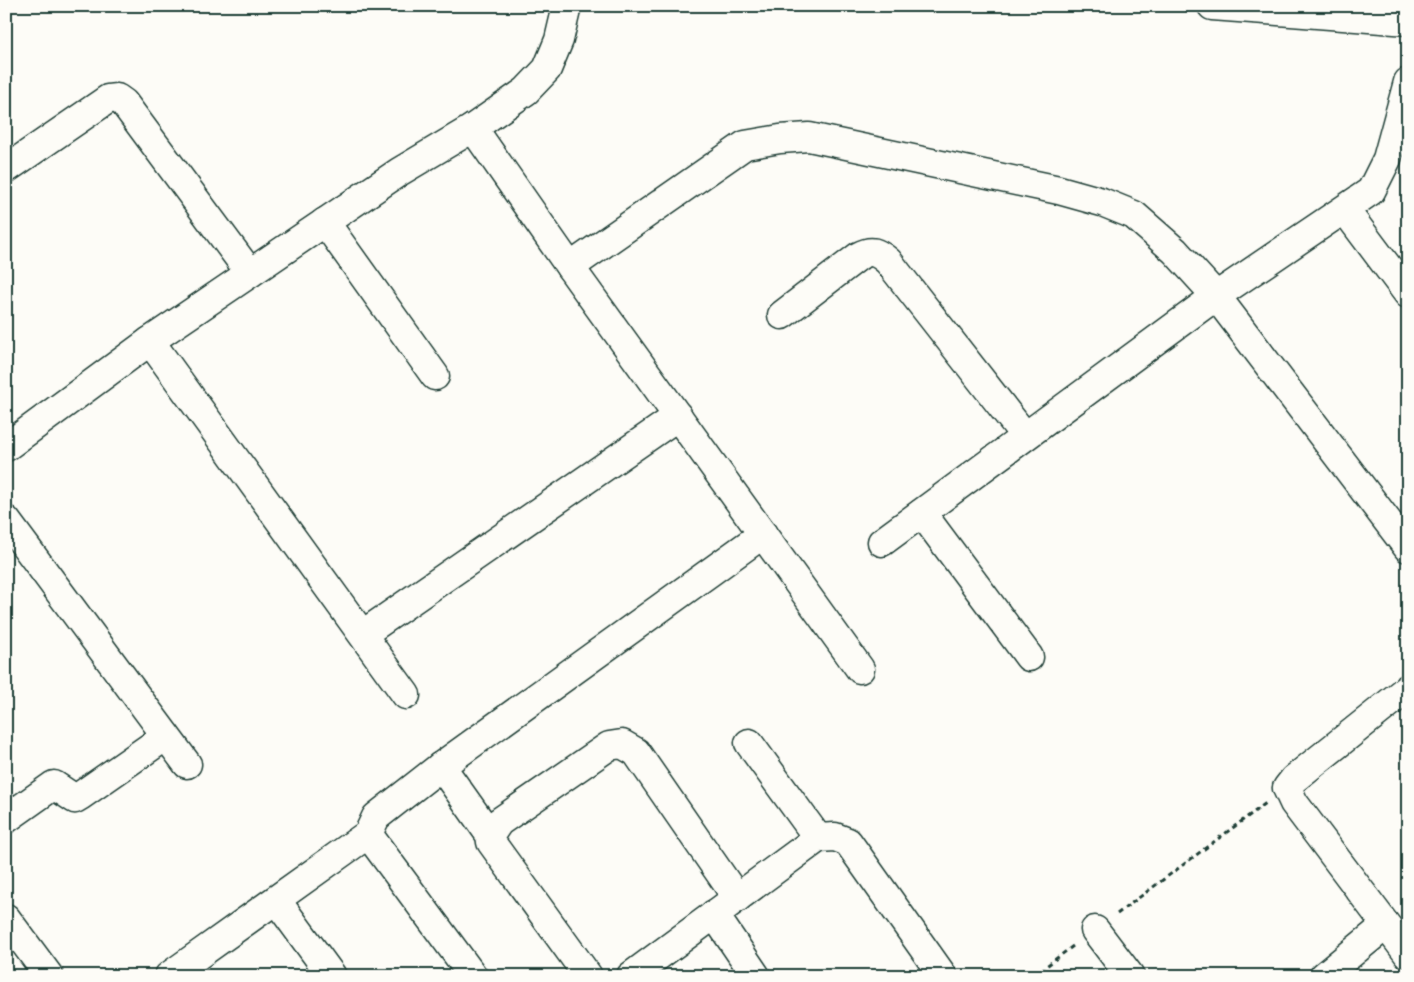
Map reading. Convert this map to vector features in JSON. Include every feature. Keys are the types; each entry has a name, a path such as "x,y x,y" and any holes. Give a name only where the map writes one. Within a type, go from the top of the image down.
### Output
{"street":[{"path":"6,447 150,341 398,172 473,128 526,91 547,69 559,40 567,6"},
{"path":"1212,6 1408,21"},
{"path":"882,542 1216,296 1345,210 1371,190 1387,159 1408,82"},
{"path":"6,169 108,99 117,98 124,102 250,273"},
{"path":"473,128 570,268 860,669"},
{"path":"570,268 745,145 780,139 809,137 1059,190 1126,212 1134,215 1175,251 1216,296 1408,548"},
{"path":"1345,210 1408,294"},
{"path":"324,222 435,376"},
{"path":"782,315 859,256 870,251 878,252 888,261 1025,436"},
{"path":"150,341 406,695"},
{"path":"363,634 678,416"},
{"path":"922,513 1029,657"},
{"path":"6,520 187,764"},
{"path":"169,976 368,834 376,817 441,766 763,534"},
{"path":"1408,688 1294,778 1287,788 1294,803 1408,954"},
{"path":"6,819 54,785 68,797 75,799 166,736"},
{"path":"749,743 818,838"},
{"path":"490,834 499,822 609,746 622,744 636,752 737,898"},
{"path":"441,766 490,834 491,842 588,976"},
{"path":"368,834 473,976"},
{"path":"631,976 818,838 835,837 848,842 943,976"},
{"path":"276,901 332,976"},
{"path":"714,914 756,976"},
{"path":"6,918 49,976"},
{"path":"1324,976 1386,925"},
{"path":"1095,930 1130,976"}],"path":[{"path":"1033,976 1287,788"}]}
